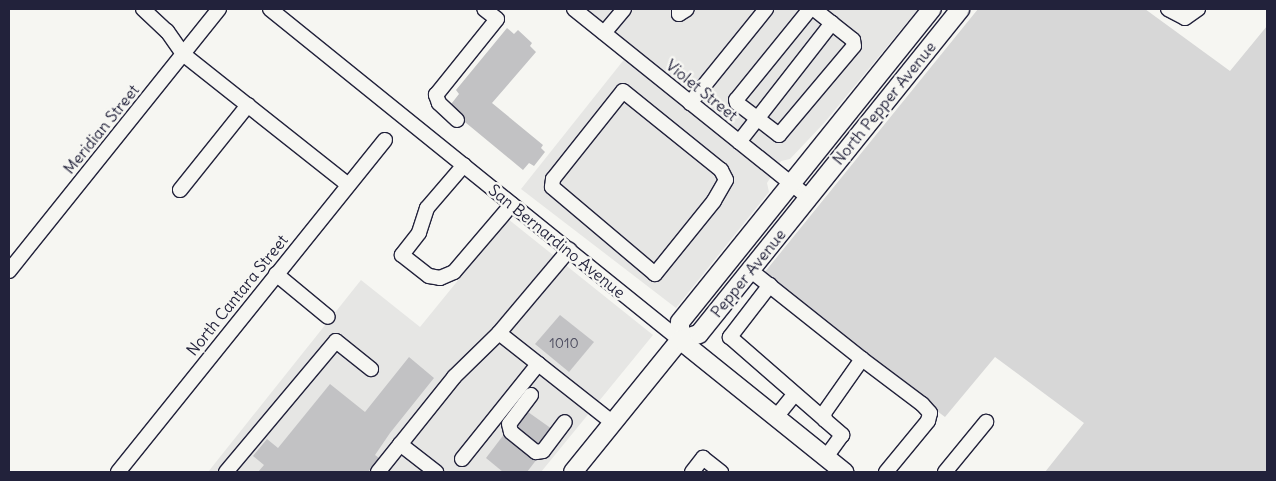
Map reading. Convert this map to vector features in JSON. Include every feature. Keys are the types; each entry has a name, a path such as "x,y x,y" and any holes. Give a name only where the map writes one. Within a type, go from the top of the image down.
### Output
{"main road":[{"name":"North Pepper Avenue","path":"791,184 932,9"},
{"name":"North Pepper Avenue","path":"808,197 960,9"},
{"name":"Pepper Avenue","path":"680,340 680,322 791,184"},
{"name":"Pepper Avenue","path":"573,472 680,340 700,334 808,197"},
{"name":"San Bernardino Avenue","path":"680,340 844,472"}],"street":[{"path":"144,9 183,54 348,185"},
{"name":"Meridian Street","path":"9,271 219,9"},
{"name":"San Bernardino Avenue","path":"270,9 680,340"},
{"path":"457,120 439,103 436,94 497,19 484,9"},
{"name":"Violet Street","path":"574,9 808,197"},
{"path":"604,33 624,9"},
{"path":"679,9 679,14 687,9"},
{"path":"690,103 766,9"},
{"path":"810,9 736,100 779,135 852,49 853,40 814,9"},
{"path":"826,9 861,37"},
{"path":"1168,9 1185,18 1198,9"},
{"path":"738,142 832,23"},
{"path":"623,91 721,170 726,180 714,201 655,274 608,236 556,193 552,183 623,91"},
{"path":"180,190 248,105"},
{"name":"North Cantara Street","path":"118,472 386,140"},
{"path":"464,165 427,208 419,233 402,254 429,276 440,278 454,272 512,204"},
{"path":"378,472 454,376 499,333 569,250"},
{"path":"750,270 922,404 930,413 928,421 886,472"},
{"path":"276,274 328,317"},
{"path":"770,285 730,338 795,392 794,395 842,435 826,458"},
{"path":"499,333 613,423"},
{"path":"226,472 336,341 372,369"},
{"path":"825,420 826,408 862,359"},
{"path":"462,459 538,364"},
{"path":"531,395 509,424 511,432 523,442 536,452 543,451 565,422"},
{"path":"776,417 794,395"},
{"path":"945,472 986,422"},
{"path":"400,444 436,472"},
{"path":"692,472 702,458 721,472"}],"shaded area":[{"path":"587,9 918,9 825,122 790,159 781,161 767,183 769,192 676,308 521,189 634,47"},
{"path":"978,9 1145,9 1230,71 1267,26 1267,472 1045,472 1084,423 995,357 945,417 760,278"},
{"path":"508,219 653,335 541,472 208,472 361,280 420,327"}],"building":[{"path":"507,28 514,34 518,30 532,43 530,46 536,52 492,103 543,145 541,148 545,152 534,166 529,163 523,170 448,108 459,94 456,90"},
{"path":"560,315 594,342 569,372 535,344"},
{"path":"409,357 434,378 390,433 375,455 379,458 368,472 258,472 264,465 253,456 267,439 278,448 330,384 365,412"},
{"path":"528,412 552,429 537,447 515,429"},
{"path":"505,433 537,459 527,472 503,472 486,458"}]}
